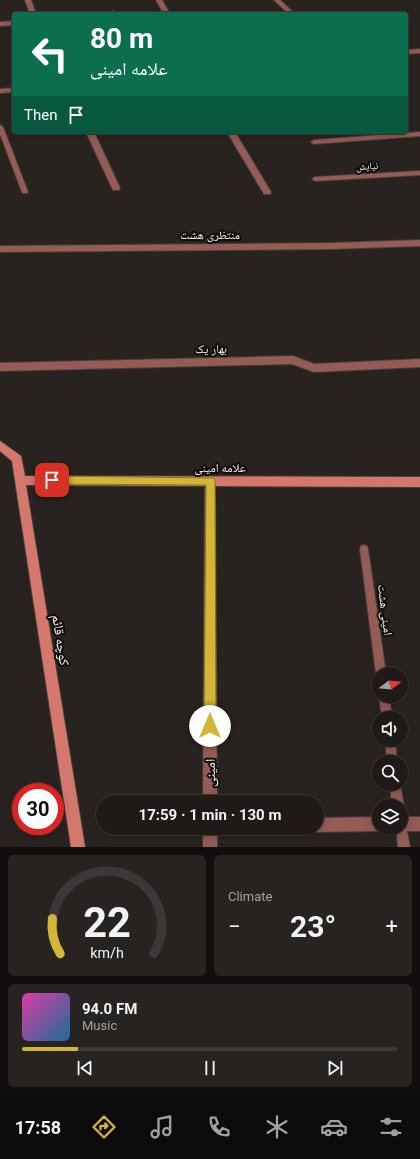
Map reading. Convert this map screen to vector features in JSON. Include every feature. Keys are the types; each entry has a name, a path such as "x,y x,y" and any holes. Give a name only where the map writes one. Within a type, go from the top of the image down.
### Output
{"street":[{"path":"28,0 32,12"},
{"path":"160,0 165,12"},
{"path":"277,0 290,12"},
{"path":"0,24 12,23"},
{"path":"408,52 420,51"},
{"path":"0,91 12,90"},
{"path":"91,134 116,188"},
{"path":"232,134 267,192"},
{"name":"منتظری هشت","path":"0,249 332,246 420,243"},
{"name":"بهار یک","path":"0,367 293,360 314,368 420,363"},
{"name":"کوچه قائم","path":"0,445 17,459 78,847"},
{"name":"علامه امینی","path":"20,480 420,482"},
{"name":"امینی","path":"210,481 210,795"},
{"path":"324,825 372,824"},
{"path":"408,825 420,824"},
{"path":"210,835 210,847"}],"lane":[{"path":"0,127 25,192"},
{"path":"314,142 420,134"},
{"name":"نیایش","path":"315,179 420,173"},
{"name":"امینی هشت","path":"364,549 380,667"},
{"path":"402,835 404,847"}],"route":[{"path":"52,480 210,481 210,726"}]}
